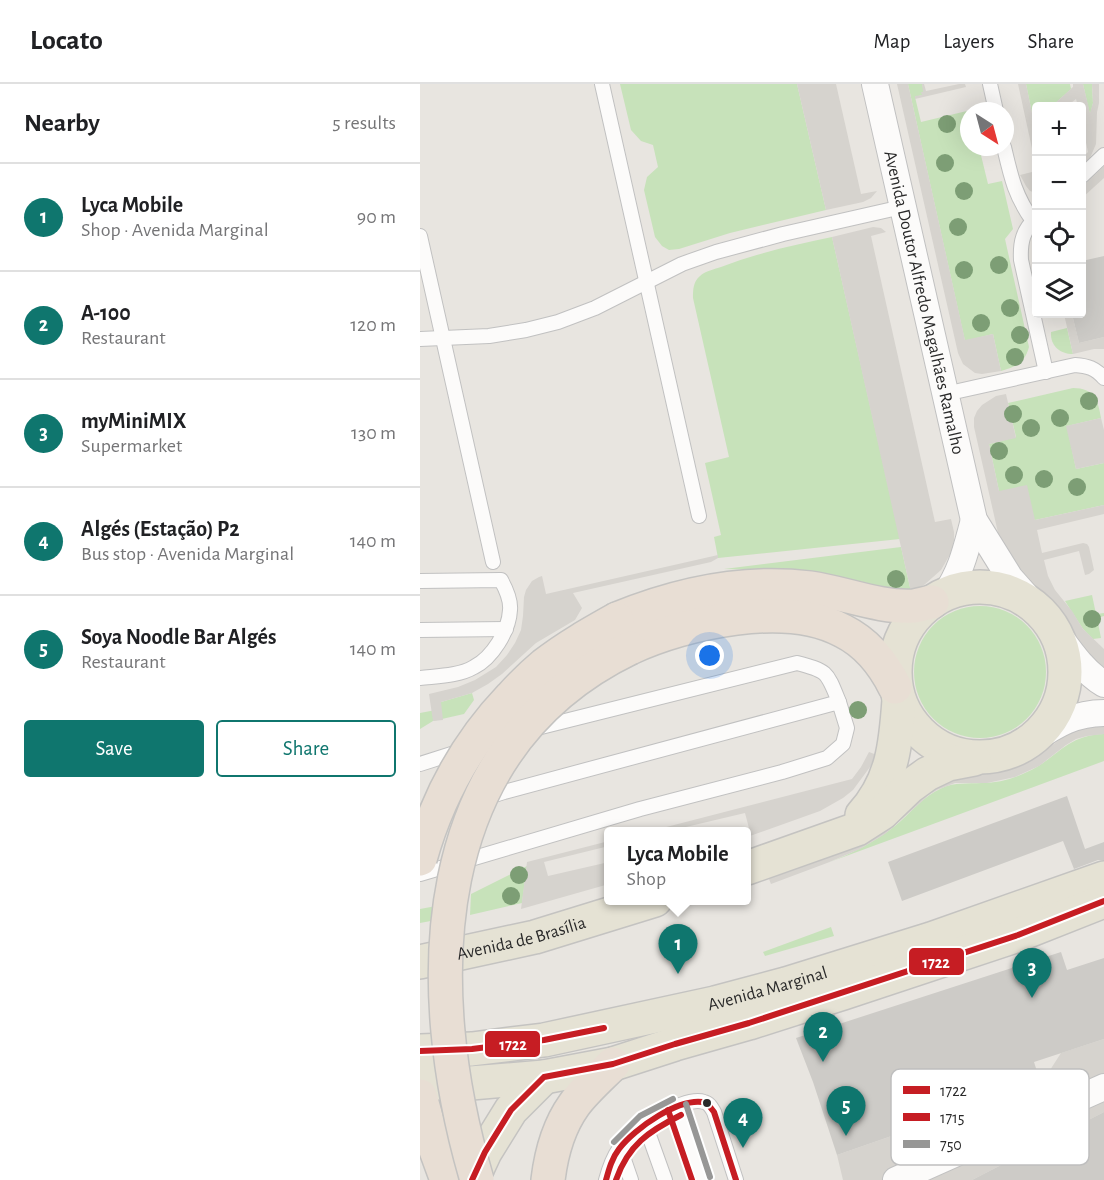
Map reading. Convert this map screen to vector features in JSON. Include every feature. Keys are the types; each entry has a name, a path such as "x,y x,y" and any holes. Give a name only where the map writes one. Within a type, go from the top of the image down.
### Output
{"highway":[{"path":"474,1180 451,1105 441,1062 434,995 434,945 445,875 453,848 472,803 492,768 512,742 536,714 571,683 610,658 624,634 655,605 694,594 764,586 817,589 899,606 916,606 938,598"},
{"path":"420,859 434,816 450,781 477,737 501,707 542,667 587,635 624,634 645,641 682,628 723,620 765,616 807,619 843,630 857,639 874,653 886,669 897,693"},
{"path":"548,1180 555,1144 574,1105 613,1064"},
{"path":"420,1096 447,1180"}],"main road":[{"name":"Avenida Doutor Alfredo Magalhães Ramalho","path":"972,587 1000,590 1026,600 1047,619 1059,639 1063,653 1064,687 1051,719 1037,736 1025,745 999,756 972,758 944,750 926,740 908,720 897,693 894,666 897,651 912,621 938,598 972,587"},
{"path":"821,842 858,820 875,799 892,762 896,738 897,693"},
{"path":"751,867 857,829 882,813 909,787 937,768 959,761 985,758"},
{"name":"Avenida Marginal","path":"420,1051 472,1049 544,1040 715,1003 786,984 931,939 1104,878"},
{"name":"Avenida Marginal","path":"420,1083 471,1083 544,1077 613,1064 941,961 1018,935 1104,901"},
{"name":"Avenida de Brasília","path":"420,963 535,937 639,905"},
{"path":"474,1180 485,1152 511,1110 544,1077"}],"street":[{"name":"Avenida Doutor Alfredo Magalhães Ramalho","path":"875,84 974,520 1010,578 1047,619 1080,663 1095,679 1104,684"},
{"name":"Avenida Doutor Alfredo Magalhães Ramalho","path":"938,598 955,579 963,561 974,520"},
{"name":"Avenida Doutor Alfredo Magalhães Ramalho","path":"1025,745 1064,721 1104,713"},
{"path":"1089,1093 1104,1086"},
{"path":"896,1180 929,1165"}],"lane":[{"path":"602,84 699,516"},
{"path":"990,84 994,102"},
{"path":"1086,172 1104,155"},
{"path":"1006,156 1014,189 1024,209 1032,216"},
{"path":"420,339 489,336 558,322 595,308 682,264 716,252 902,207"},
{"path":"1032,223 1023,235 1020,247 1021,260 1046,372"},
{"path":"420,236 493,562"},
{"path":"945,394 1076,365 1104,363"},
{"path":"1076,365 1097,370 1104,378"},
{"path":"420,581 501,580 507,591 510,610 506,629 496,647 476,667 463,672 420,678"},
{"path":"420,630 506,629"},
{"path":"420,764 497,739 585,715 797,663 820,669 831,680 848,728 843,744 827,758 640,809 420,874"},
{"path":"420,819 483,798 840,702"},
{"path":"458,955 460,897 495,749"},
{"path":"606,1180 611,1164 620,1148 645,1124 677,1107 698,1101 711,1107 736,1180"},
{"path":"677,1107 701,1180"},
{"path":"645,1124 665,1180"},
{"path":"620,1148 631,1180"}],"green space":[{"path":"620,84 797,84 826,210 730,233 679,249 669,250 662,246 655,237 644,190 647,177 658,167 653,145 641,141 631,130"},
{"path":"908,84 922,84 924,92 915,97 921,122 960,113 960,156 981,156 988,184 1002,181 1013,229 1005,239 1029,347 1027,352 1022,361 1001,371 993,334 965,341"},
{"path":"1026,84 1070,84 1071,89 1056,102 1032,102 1032,113"},
{"path":"1083,84 1092,84 1093,103 1090,115"},
{"path":"832,237 900,539 718,558 714,537 721,535 705,463 729,457 693,298 695,283 705,273 735,262"},
{"path":"1067,328 1073,354 1064,353 1057,348 1051,337 1051,332"},
{"path":"1073,388 1086,390 1094,396 1098,406 1101,418 1067,426 1076,469 1104,463 1104,505 1035,520 999,491 989,444 1016,437 1008,403"},
{"path":"901,547 911,592 890,592 867,583 813,571 724,569"},
{"path":"1092,595 1096,614 1104,613 1104,616 1097,618 1101,638 1093,639 1083,629 1065,601"},
{"path":"980,606 1005,611 1027,625 1041,647 1046,672 1041,697 1027,719 1005,733 980,738 955,733 933,719 919,697 914,672 919,647 933,625 955,611"},
{"path":"472,693 474,700 464,714 433,721 420,729 420,713 441,709 441,702"},
{"path":"1104,734 1104,761 827,863 854,852 879,837 935,791 957,784 1011,779 1038,766 1080,738"},
{"path":"527,866 522,903 470,915 471,894"},
{"path":"447,904 447,918 420,923 420,909"},
{"path":"831,927 834,936 765,956 763,952"}],"shaded area":[{"path":"797,84 836,84 861,194 877,191 871,198 863,202 826,210"},
{"path":"897,84 908,84 965,340 993,334 1001,371 975,373 963,364 958,353"},
{"path":"922,84 926,91 959,84 965,84 966,87 915,99 915,96 922,95"},
{"path":"1018,84 1026,84 1032,113 1032,149"},
{"path":"1073,84 1083,84 1090,113 1093,103 1092,84 1099,84 1096,144 1086,162 1088,152 1086,102 1077,102 1076,99 1072,102 1056,102 1073,87"},
{"path":"1104,166 1104,178 1086,194 1086,183"},
{"path":"1032,172 1032,192 1026,186 1020,175"},
{"path":"873,227 881,228 886,232 871,236 935,522 951,519 954,532 952,551 941,570 924,585 911,592 832,237"},
{"path":"1065,318 1073,318 1079,343 1104,337 1104,349 1073,354"},
{"path":"1006,394 1016,438 989,444 999,491 1027,485 1035,520 1104,505 1104,514 1037,530 1042,553 1083,543 1089,547 1094,570 1089,574 1085,575 1079,551 1044,560 1055,590 1083,629 1104,649 1104,671 1079,644 1060,609 1023,579 1001,546 974,427 974,418 982,405 996,396"},
{"path":"1101,418 1104,430 1104,463 1076,469 1066,426"},
{"path":"718,555 718,558 711,562 573,593 582,608 575,620 536,643 488,684 472,693 441,702 443,720 433,721 429,694 475,680 496,667 507,655 521,630 524,597 532,581 542,576 546,594"},
{"path":"1104,725 1104,734 1076,739 1039,766 1015,777 987,783 955,783 937,790 885,834 860,849 771,884 767,874 924,788 965,774 994,773 1019,767 1034,759 1067,734 1079,729"},
{"path":"869,752 877,755 853,790 843,798 820,811 751,836 751,827 749,827 745,813 686,827 666,827 852,779"},
{"path":"604,842 604,847 544,862 548,876 604,863 604,885 521,909 527,862"},
{"path":"1104,1039 1104,1112 1089,1120 1089,1069 1051,1069 1061,1053"},
{"path":"891,1136 891,1165 1001,1165 972,1180 843,1180 837,1155"}],"building":[{"path":"1104,256 1104,337 1079,343 1073,318 1086,318 1086,260"},
{"path":"1067,796 1085,849 1104,842 1104,860 1074,869 1063,841 902,901 888,862"},
{"path":"1061,952 1067,970 1104,958 1104,1039 1034,1062 1036,1069 891,1069 891,1136 837,1155 796,1038"},
{"path":"1104,1112 1104,1180 972,1180 1001,1165 1089,1165 1089,1120"}],"transit line":[{"name":"1722","path":"472,1180 485,1152 511,1110 544,1077 613,1064 749,1023 1018,935 1104,901"},
{"name":"1722","path":"420,1051 472,1049 544,1040 604,1028"},
{"name":"750","path":"614,1142 640,1116 673,1099"},
{"name":"1722","path":"606,1180 617,1152 635,1132 672,1109 696,1102 707,1103 714,1112 736,1180"},
{"name":"750","path":"686,1104 710,1177"},
{"name":"1715","path":"668,1110 692,1180"},
{"name":"1715","path":"616,1180 633,1148 650,1133 681,1115"}],"place":[{"name":"Lyca Mobile","path":"678,974"},
{"name":"myMiniMIX","path":"1032,998"},
{"name":"A-100","path":"823,1062"},
{"name":"Soya Noodle Bar Algés","path":"846,1136"},
{"name":"Algés (Estação) P2","path":"743,1148"}]}
